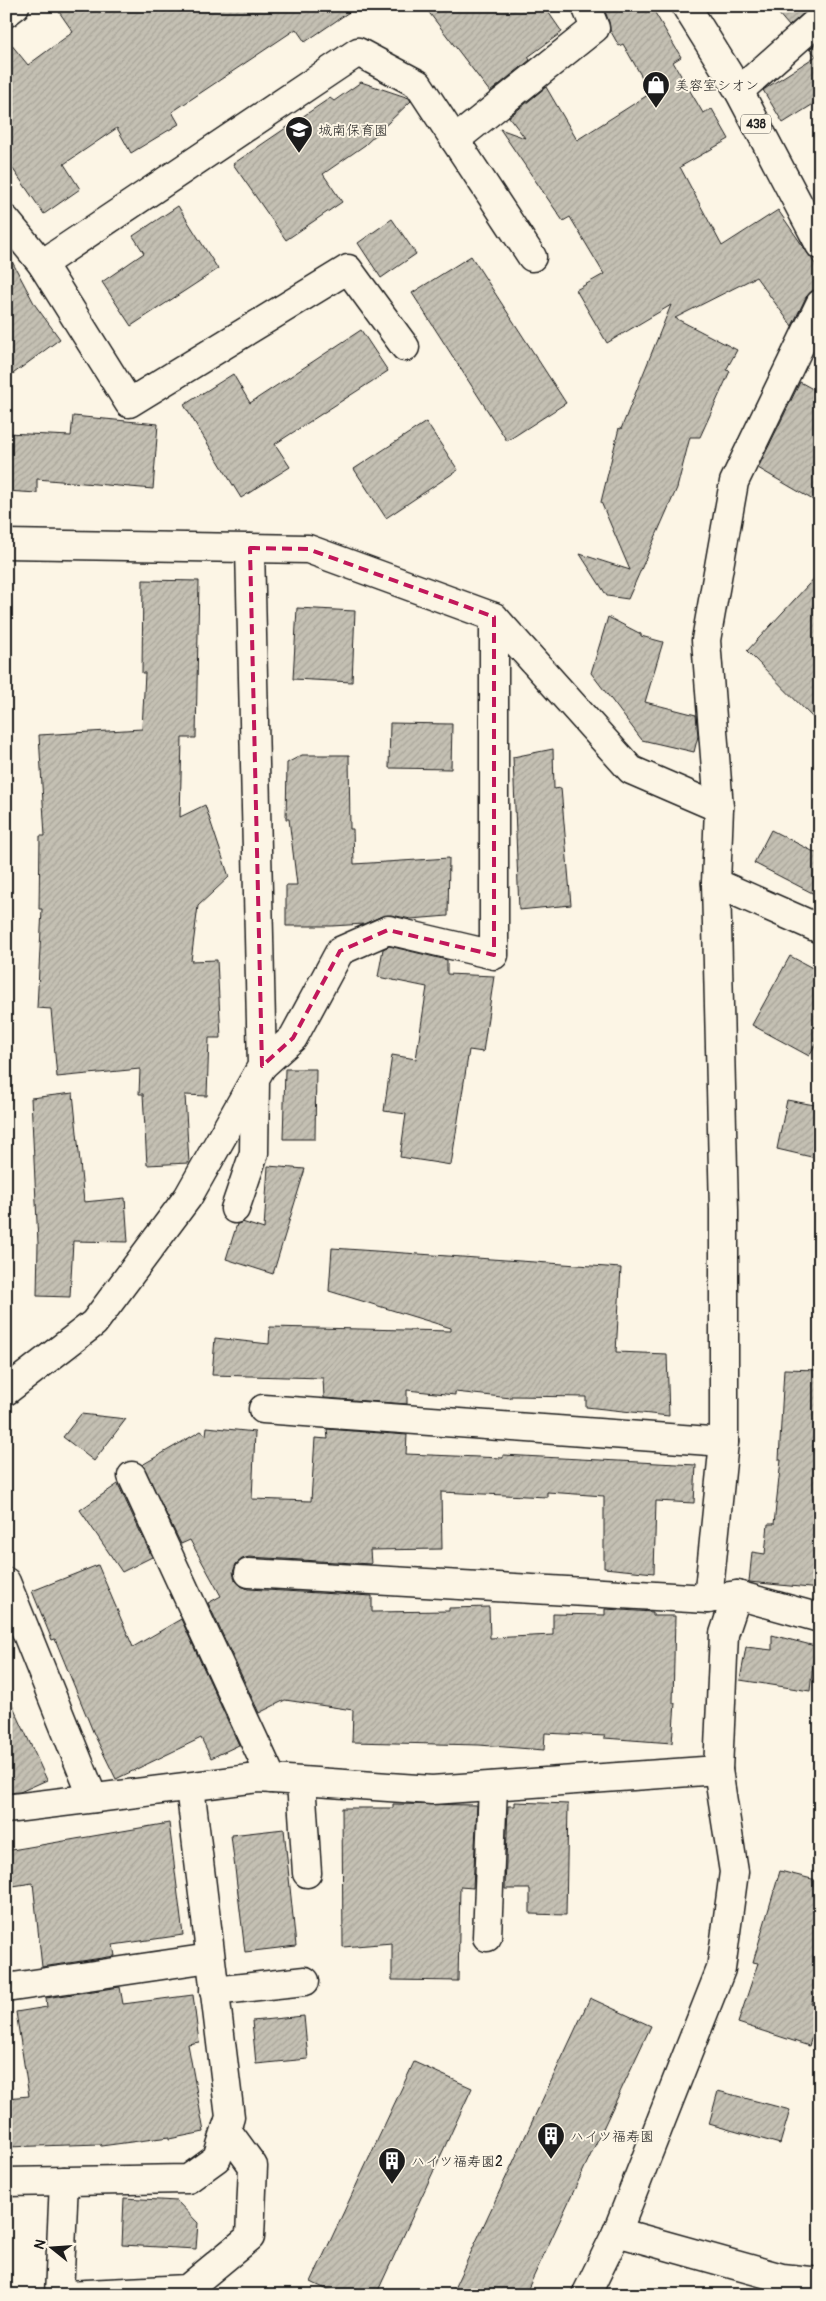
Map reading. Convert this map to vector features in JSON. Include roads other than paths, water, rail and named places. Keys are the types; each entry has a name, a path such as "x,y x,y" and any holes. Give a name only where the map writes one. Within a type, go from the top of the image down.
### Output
{"main road":[{"path":"6,13 15,6"},
{"path":"455,140 595,28 586,6"},
{"name":"438","path":"686,6 739,91 820,245"},
{"path":"739,91 820,19"},
{"path":"42,264 358,52 418,84 532,257"},
{"path":"6,220 42,264 129,403 348,269 405,347"},
{"path":"708,1598 724,1442 724,1210 716,883 719,808 706,640 734,482 820,304"},
{"path":"6,544 308,549 494,617 631,770 719,808"},
{"path":"235,1209 254,1153 258,1072 250,548"},
{"path":"6,1391 94,1322 188,1197 258,1072 293,1038 340,950 388,930 494,955 494,617"},
{"path":"716,883 820,929"},
{"path":"263,1409 724,1442"},
{"path":"132,1476 272,1780"},
{"path":"249,1573 708,1598 737,1595 820,1618"},
{"path":"6,1582 93,1798"},
{"path":"586,2295 617,2232 721,1969 734,1872 718,1770 724,1634 737,1595"},
{"path":"6,1809 258,1778 432,1790 718,1770"},
{"path":"301,1782 307,1873"},
{"path":"6,2182 188,2179 217,2158 230,2117 190,1786"},
{"path":"487,1937 492,1786"},
{"path":"6,1988 210,1958"},
{"path":"214,1991 305,1981"},
{"path":"66,2295 187,2289 250,2237 254,2166 226,2129"},
{"path":"59,2295 64,2181"},
{"path":"617,2232 782,2278 820,2282"}],"place":[{"name":"美容室シオン","path":"656,109"},
{"name":"城南保育園","path":"299,154"},
{"name":"ハイツ福寿園","path":"551,2160"},
{"name":"ハイツ福寿園2","path":"392,2185"}]}
